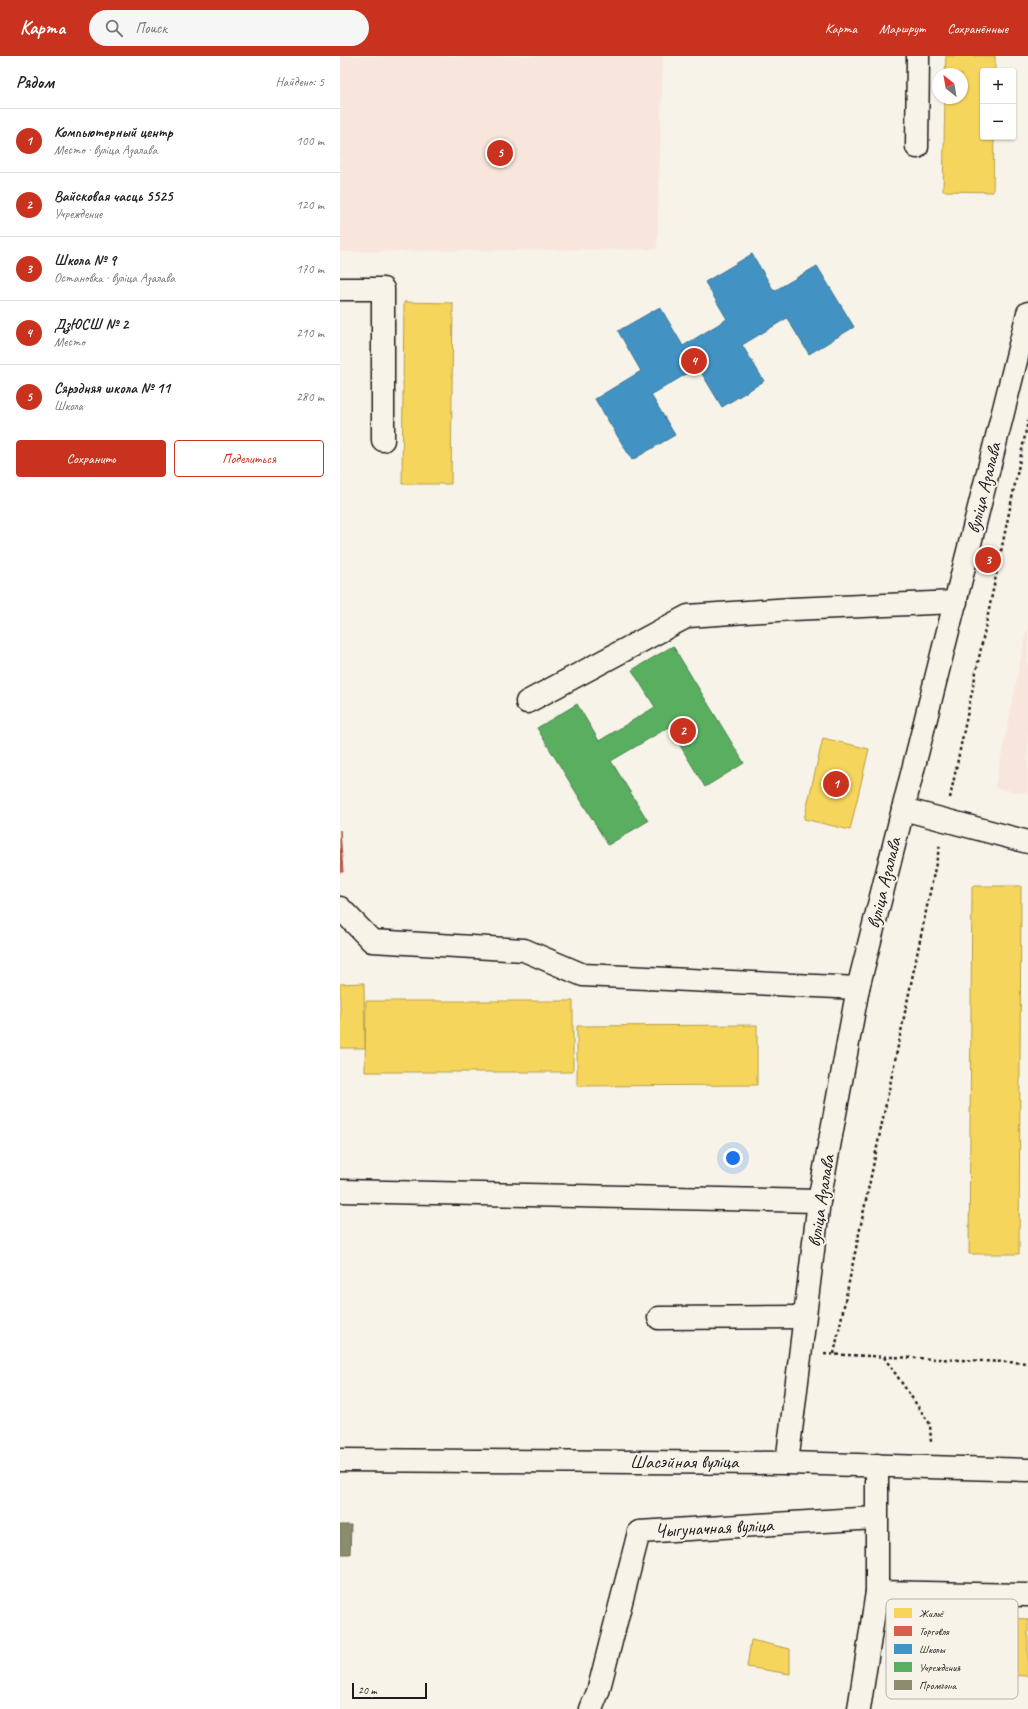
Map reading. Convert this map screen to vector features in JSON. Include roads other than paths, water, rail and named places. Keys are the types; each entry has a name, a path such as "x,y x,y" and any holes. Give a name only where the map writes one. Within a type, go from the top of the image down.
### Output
{"street":[{"path":"917,148 918,56"},
{"path":"340,289 383,289 383,440"},
{"name":"вуліца Азалава","path":"787,1463 819,1201 858,988 1028,313"},
{"path":"527,702 688,616 792,608 956,602"},
{"path":"903,809 1028,842"},
{"path":"340,908 372,941 524,950 583,975 858,988"},
{"path":"340,1191 819,1201"},
{"path":"659,1318 804,1317"},
{"name":"Шасэйная вуліца","path":"340,1460 787,1463 1028,1470"},
{"path":"859,1709 876,1592 877,1465"},
{"name":"Чыгуначная вуліца","path":"591,1709 598,1692 640,1532 876,1518"},
{"path":"876,1592 1028,1594"}],"place":[{"name":"Сярэдняя школа № 11","path":"500,153"},
{"name":"ДзЮСШ № 2","path":"694,361"},
{"name":"Школа № 9","path":"988,560"},
{"name":"Вайсковая часць 5525","path":"683,731"},
{"name":"Компьютерный центр","path":"836,784"}]}
